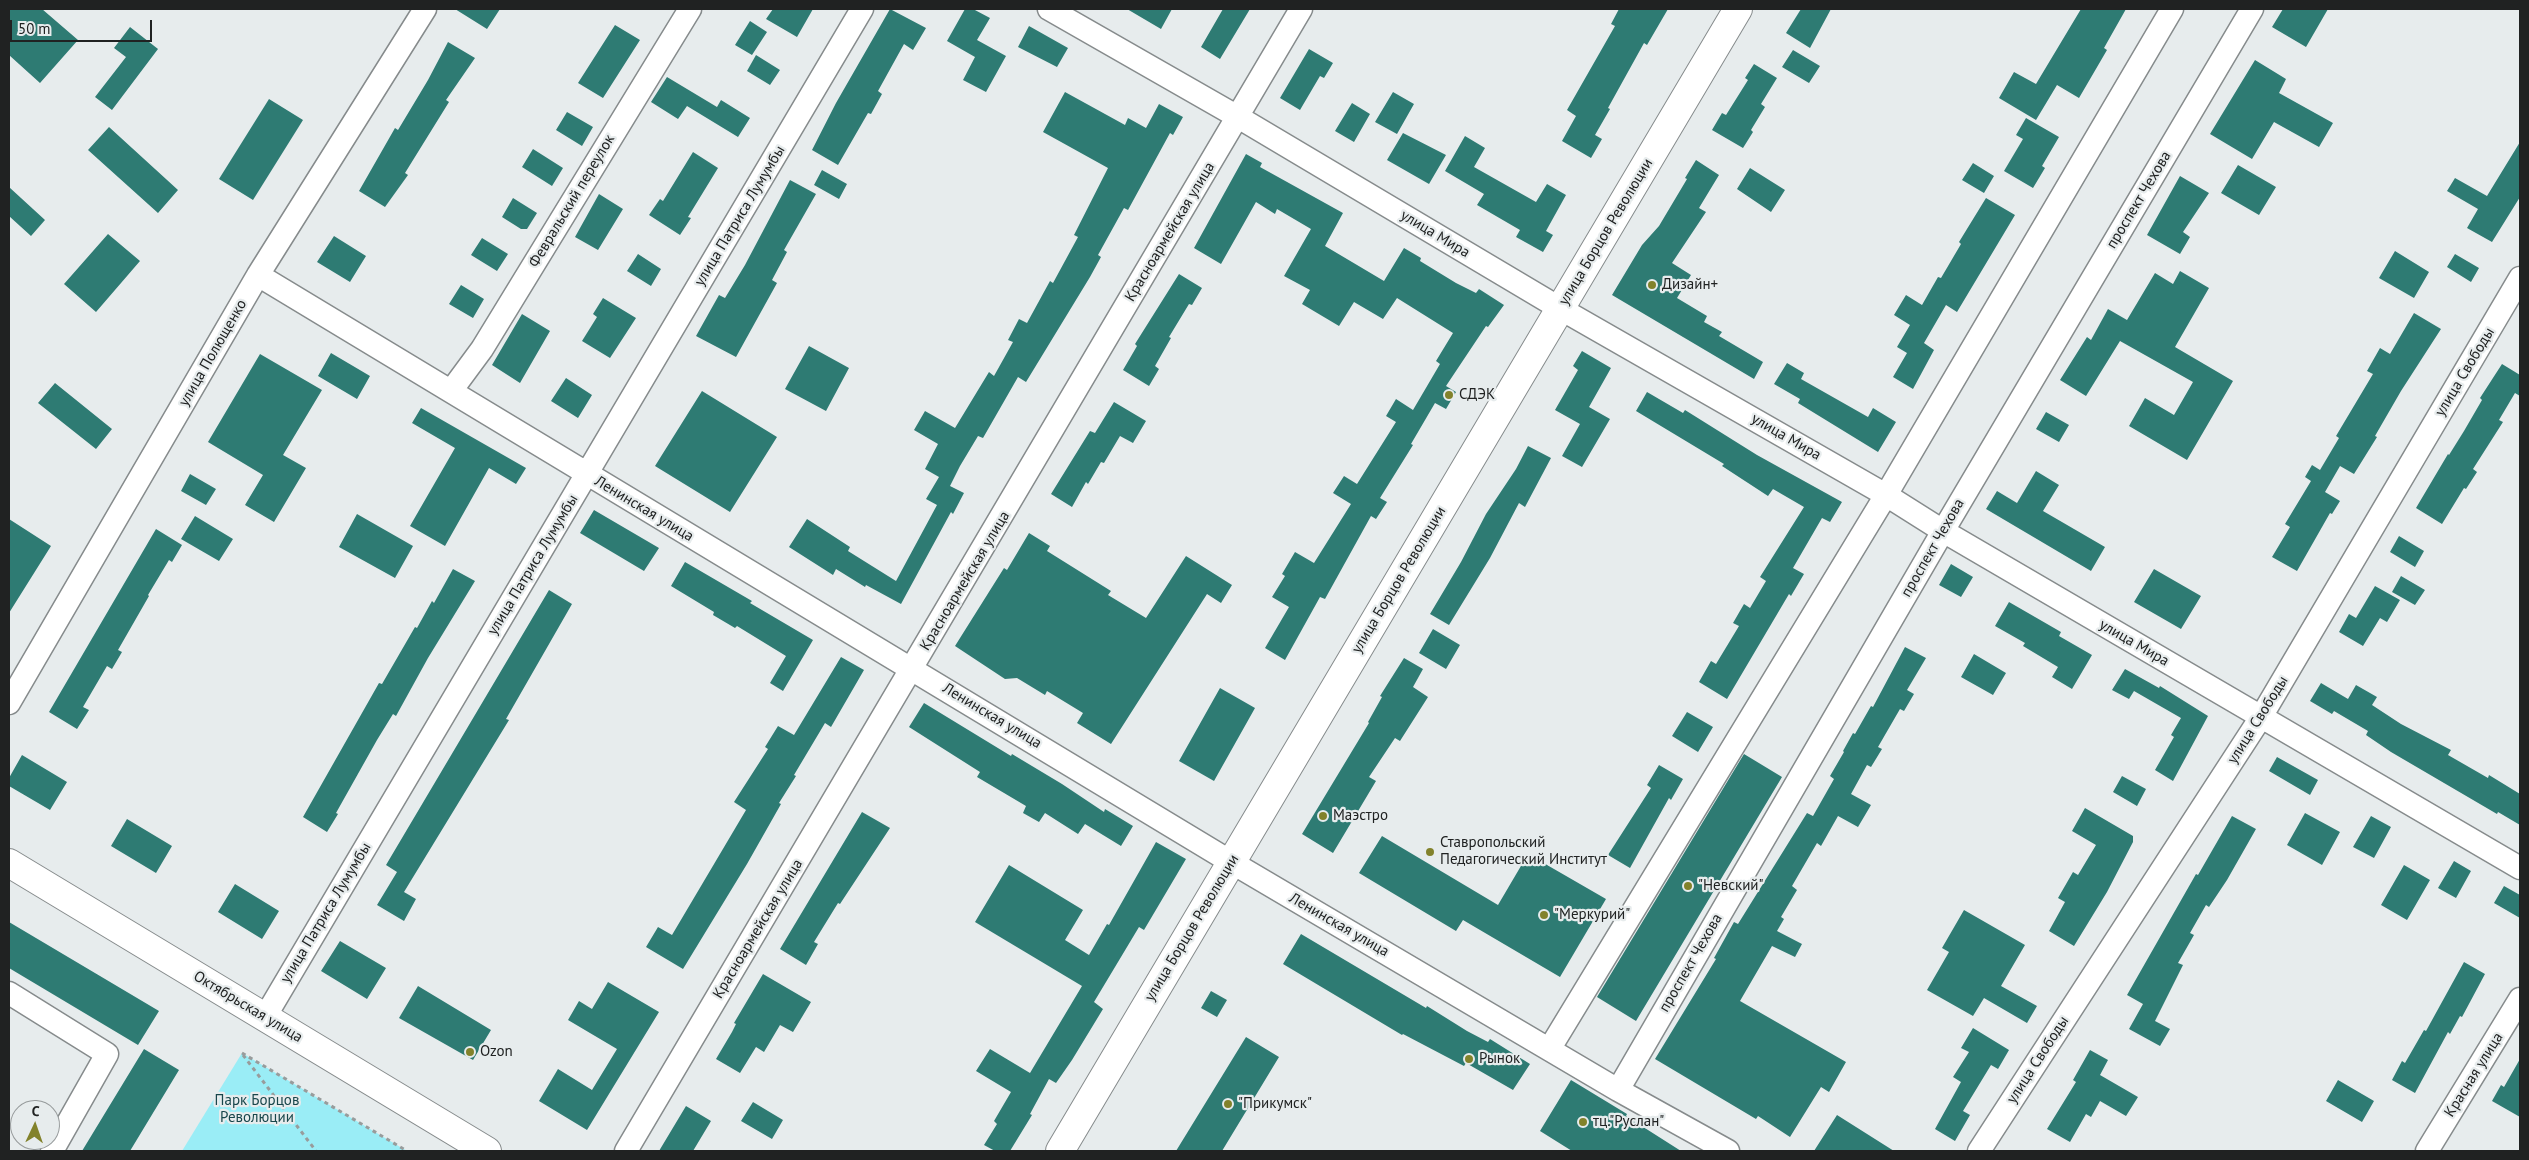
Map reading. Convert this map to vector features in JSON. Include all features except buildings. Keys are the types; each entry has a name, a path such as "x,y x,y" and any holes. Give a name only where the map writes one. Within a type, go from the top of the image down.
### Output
{"main road":[{"name":"улица Борцов Революции","path":"1060,1151 1738,9"},
{"name":"Октябрьская улица","path":"9,863 487,1151"}],"street":[{"name":"улица Полющенко","path":"9,703 258,275 425,9"},
{"name":"Февральский переулок","path":"451,391 482,349 690,9"},
{"name":"улица Патриса Лумумбы","path":"265,1016 862,9"},
{"name":"улица Мира","path":"1050,9 1238,117 1561,309 1886,495 1943,531 2520,868"},
{"name":"Красноармейская улица","path":"626,1151 1301,9"},
{"path":"1550,1048 1886,495 2172,9"},
{"name":"проспект Чехова","path":"1618,1090 1943,531 2252,9"},
{"name":"Ленинская улица","path":"258,275 1232,862 1550,1048 1618,1090 1728,1151"},
{"name":"улица Свободы","path":"1978,1151 2260,717 2520,278"},
{"path":"9,994 107,1054 52,1151"},
{"name":"Красная улица","path":"2427,1151 2520,999"}],"path":[{"path":"316,1151 242,1053 407,1151"}],"green space":[{"name":"Парк Борцов Революции","path":"242,1053 407,1151 182,1151"}],"place":[{"name":"Дизайн+","path":"1652,285"},
{"name":"СДЭК","path":"1449,395"},
{"name":"Маэстро","path":"1323,816"},
{"name":"Ставропольский Педагогический Институт","path":"1430,852"},
{"name":"\"Невский\"","path":"1688,886"},
{"name":"\"Меркурий\"","path":"1544,915"},
{"name":"Ozon","path":"470,1052"},
{"name":"Рынок","path":"1469,1059"},
{"name":"\"Прикумск\"","path":"1228,1104"},
{"name":"тц.\"Руслан\"","path":"1583,1122"}]}
